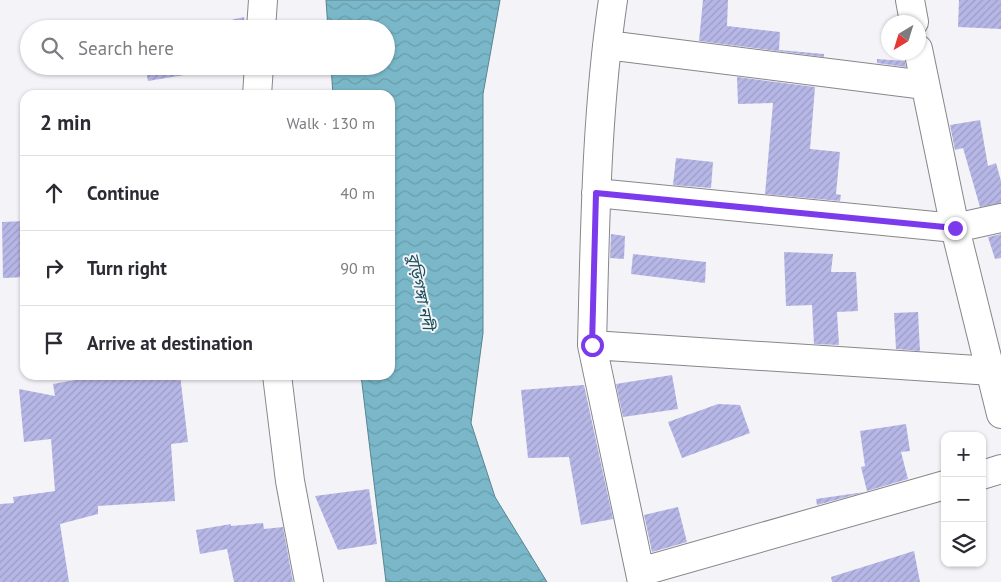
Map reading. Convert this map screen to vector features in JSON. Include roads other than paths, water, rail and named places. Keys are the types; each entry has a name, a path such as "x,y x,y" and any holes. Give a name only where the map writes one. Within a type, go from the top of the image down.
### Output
{"street":[{"path":"262,20 263,0"},
{"path":"613,0 607,46 596,193 592,345 641,577 941,486"},
{"path":"910,0 913,15"},
{"path":"607,46 925,86"},
{"path":"920,60 955,228 992,371 1001,414"},
{"path":"257,90 258,75"},
{"path":"596,193 955,228 1001,218"},
{"path":"592,345 992,371"},
{"path":"278,380 290,481 309,582"},
{"path":"986,474 1001,469"}],"water":[{"name":"বুড়িগঙ্গা নদী","path":"326,0 500,0 483,94 483,333 471,423 495,497 547,582 386,582 362,380 395,380 395,90 333,90 332,75 395,75 395,20 327,20"}]}
